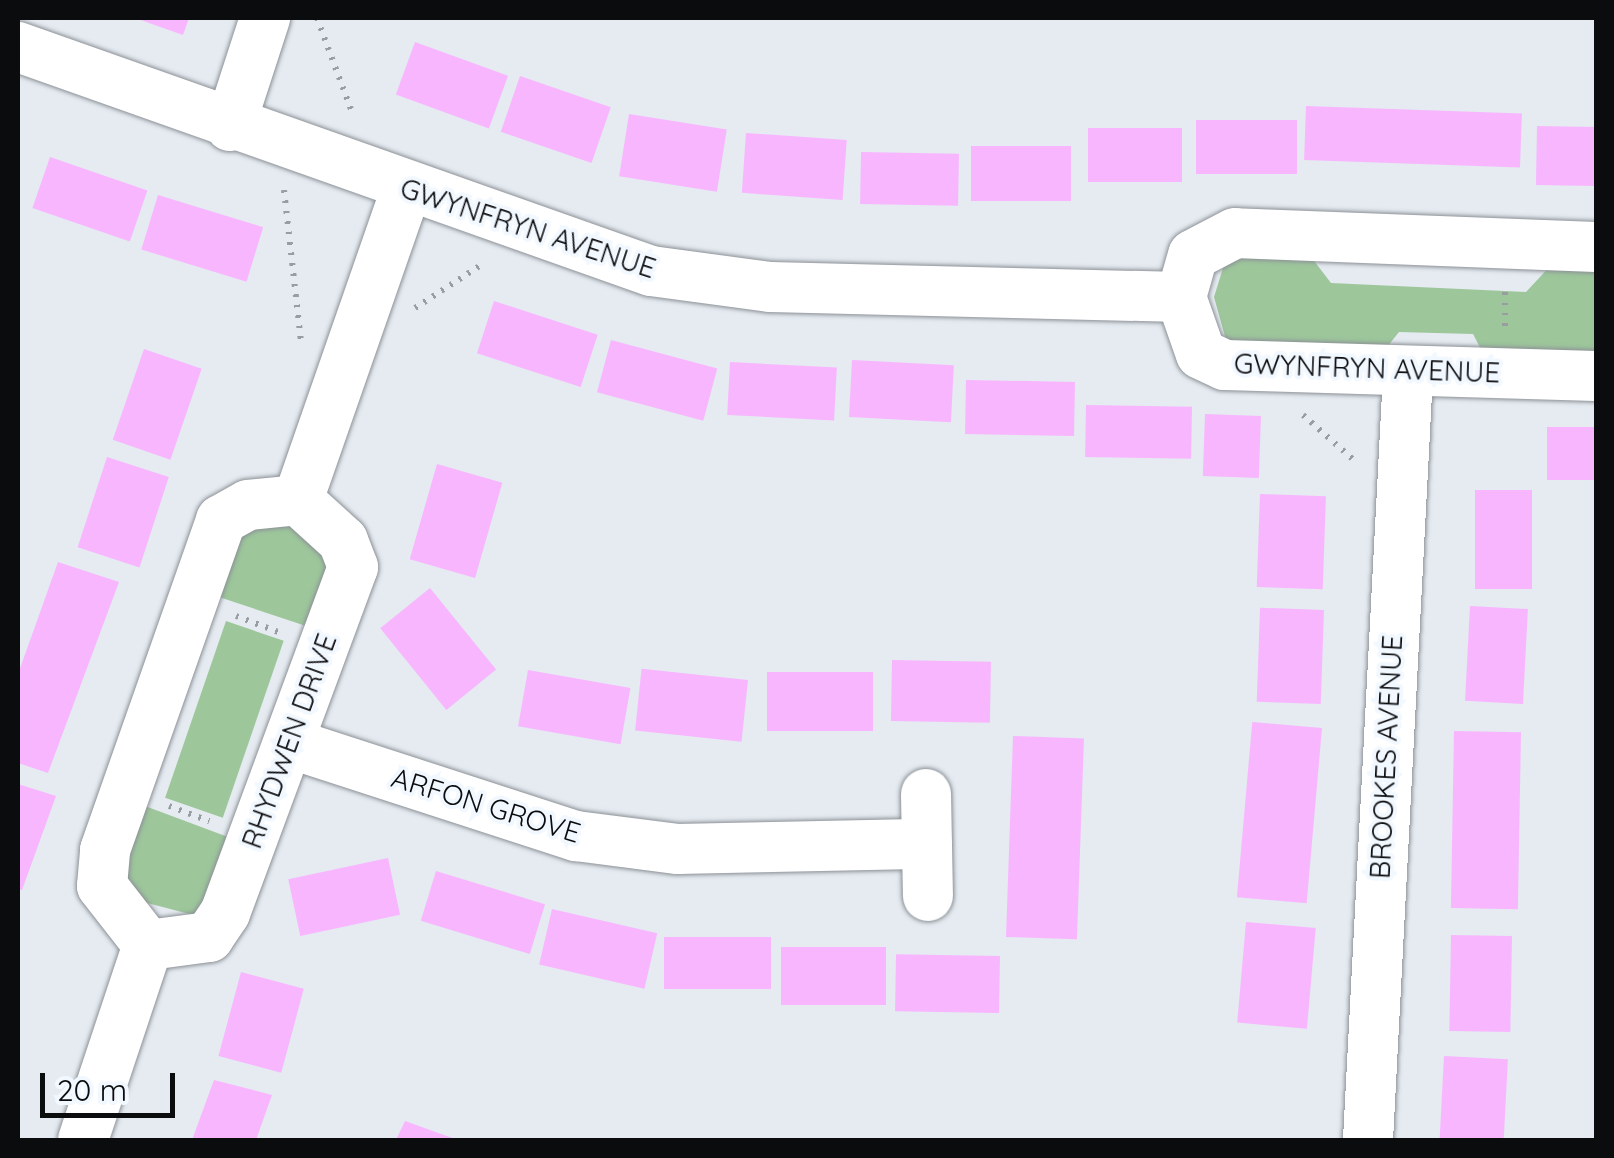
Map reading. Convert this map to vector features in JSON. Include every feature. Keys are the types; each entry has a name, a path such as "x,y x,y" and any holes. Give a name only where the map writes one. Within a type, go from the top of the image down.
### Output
{"street":[{"path":"230,126 266,18"},
{"name":"GWYNFRYN AVENUE","path":"18,47 278,144 651,271 724,283 1181,297 1201,354 1250,368 1596,376"},
{"path":"82,1140 148,946 102,886 126,790 221,520 248,505 298,500 347,357 392,184"},
{"path":"1181,297 1193,255 1235,233 1596,247"},
{"name":"BROOKES AVENUE","path":"1368,1140 1408,373"},
{"name":"RHYDWEN DRIVE","path":"148,946 209,938 253,838 353,567 334,530 298,500"},
{"name":"ARFON GROVE","path":"289,743 576,836 678,849 927,844"},
{"path":"926,794 928,896"}],"path":[{"path":"317,18 392,184"},
{"path":"278,144 303,352 347,357 534,232"},
{"path":"1505,243 1505,372"},
{"path":"1250,368 1399,500"},
{"path":"193,600 324,648"},
{"path":"126,790 253,838"}],"green space":[{"path":"1308,253 1331,283 1526,292 1553,263 1596,265 1596,362 1486,359 1473,334 1399,332 1379,357 1226,340 1214,297 1223,268 1236,258"},
{"path":"289,519 332,553 309,627 216,596 240,526"},
{"path":"226,621 284,641 223,818 165,798"},
{"path":"145,806 236,840 197,916 132,899 121,877"}],"building":[{"path":"135,18 189,18 183,35"},
{"path":"415,42 508,76 489,128 396,95"},
{"path":"520,76 611,107 592,163 501,132"},
{"path":"1306,106 1522,114 1520,168 1304,160"},
{"path":"629,114 727,129 717,192 619,176"},
{"path":"1196,120 1297,120 1297,174 1196,174"},
{"path":"1537,126 1596,127 1595,186 1536,185"},
{"path":"1088,128 1182,128 1182,182 1088,182"},
{"path":"746,133 847,140 843,200 742,193"},
{"path":"971,146 1071,146 1071,201 971,201"},
{"path":"861,152 959,154 958,206 860,204"},
{"path":"50,157 147,191 130,242 32,208"},
{"path":"158,195 263,227 247,282 141,250"},
{"path":"494,301 598,335 581,387 477,353"},
{"path":"611,340 717,368 703,421 597,392"},
{"path":"144,349 202,369 170,460 113,440"},
{"path":"852,360 954,365 951,422 849,417"},
{"path":"730,362 837,368 834,421 727,415"},
{"path":"966,380 1075,382 1074,436 965,434"},
{"path":"1086,405 1192,407 1191,459 1085,457"},
{"path":"1205,414 1261,416 1259,478 1203,476"},
{"path":"1547,427 1596,427 1596,480 1547,480"},
{"path":"107,457 169,477 139,567 78,547"},
{"path":"437,464 502,483 475,578 410,559"},
{"path":"1475,490 1532,490 1532,589 1475,589"},
{"path":"1260,494 1326,496 1323,589 1257,587"},
{"path":"58,562 119,582 48,773 18,763 18,674"},
{"path":"430,588 496,670 446,710 380,628"},
{"path":"1470,606 1528,609 1523,704 1465,701"},
{"path":"1260,608 1324,610 1321,704 1257,702"},
{"path":"892,660 991,662 990,723 891,721"},
{"path":"642,669 748,680 742,742 635,730"},
{"path":"528,670 630,688 621,744 518,726"},
{"path":"767,672 873,672 873,731 767,731"},
{"path":"1252,722 1322,728 1307,903 1237,897"},
{"path":"1454,731 1521,732 1518,909 1451,908"},
{"path":"1013,736 1084,738 1077,939 1006,937"},
{"path":"18,784 56,796 22,890 18,889"},
{"path":"388,858 400,915 300,936 288,879"},
{"path":"436,871 545,904 530,954 421,921"},
{"path":"552,909 657,933 644,989 539,965"},
{"path":"1246,922 1316,928 1307,1029 1237,1023"},
{"path":"1451,935 1512,936 1510,1032 1449,1031"},
{"path":"664,937 771,937 771,989 664,989"},
{"path":"781,947 886,947 886,1005 781,1005"},
{"path":"896,954 1000,956 999,1013 895,1011"},
{"path":"241,972 304,989 281,1073 218,1056"},
{"path":"1444,1056 1508,1059 1504,1140 1440,1140"},
{"path":"214,1080 272,1095 256,1140 192,1140"},
{"path":"405,1121 458,1140 396,1140"}]}
